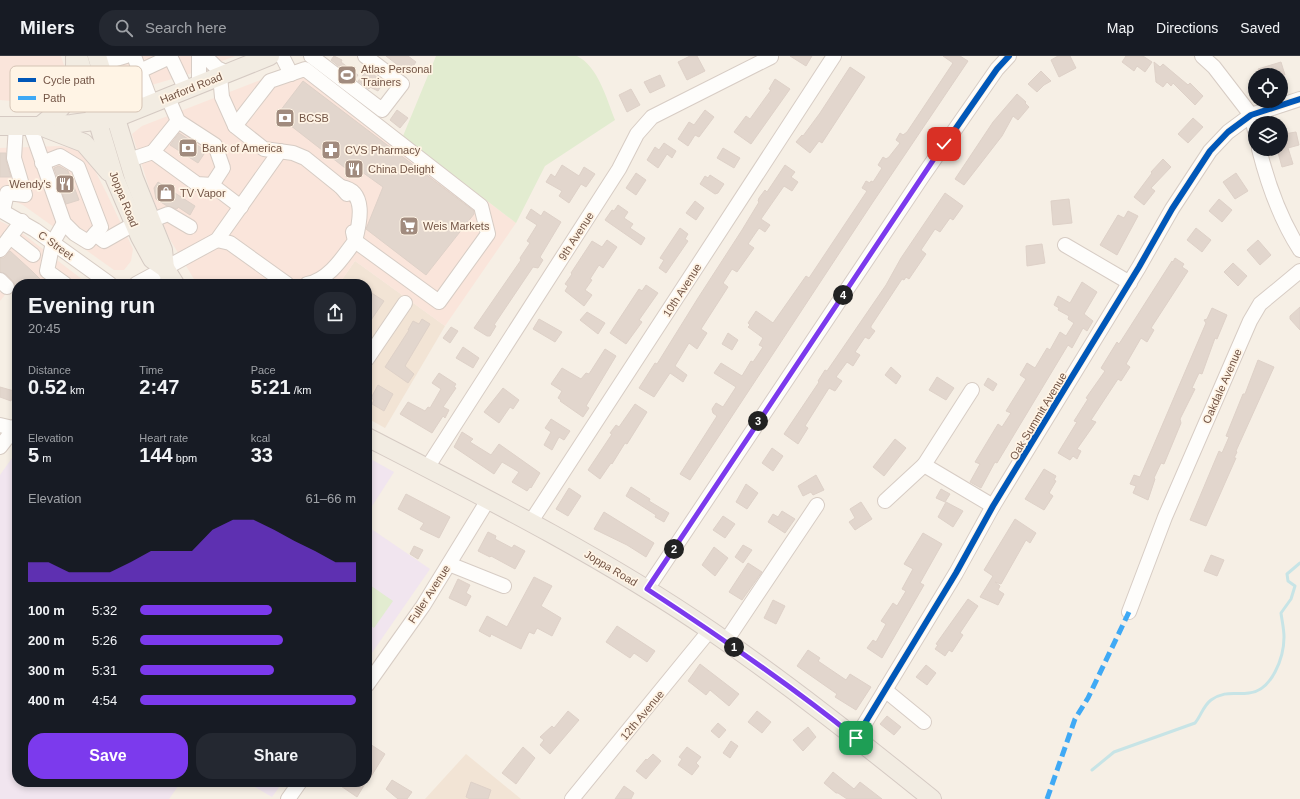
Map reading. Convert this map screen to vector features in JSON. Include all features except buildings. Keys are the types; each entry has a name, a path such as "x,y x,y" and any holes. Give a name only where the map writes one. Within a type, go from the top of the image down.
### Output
{"main road":[{"path":"74,56 75,66"},
{"name":"Joppa Road","path":"78,56 81,66"},
{"name":"Harford Road","path":"142,108 270,56"},
{"path":"21,126 54,112"},
{"name":"Joppa Road","path":"95,112 115,178 142,222"},
{"name":"Joppa Road","path":"114,112 129,160 142,222 152,259 165,268 172,279"},
{"name":"Harford Road","path":"21,126 98,121 116,118 132,112"},
{"path":"21,126 84,143 99,158 115,178"},
{"name":"Joppa Road","path":"372,440 488,500 605,564 647,589 726,641 804,697 932,799"}],"street":[{"path":"98,60 126,56"},
{"path":"134,56 138,66"},
{"path":"142,70 170,57 191,88 199,79 199,56"},
{"path":"205,56 224,75 222,97 235,126 264,149 293,153 304,158 341,187 350,201 353,210 353,236 355,241 438,302 488,234 481,206 305,69 270,81 235,126"},
{"path":"282,56 291,74"},
{"path":"311,56 382,110 402,84 365,56"},
{"name":"10th Avenue","path":"530,523 834,56"},
{"path":"647,589 922,177 993,75 1009,56"},
{"path":"1202,56 1214,67 1251,115"},
{"name":"9th Avenue","path":"427,468 619,169 642,127 659,112 771,57"},
{"path":"142,74 160,101 178,120 215,145 223,168 212,185"},
{"name":"Oak Summit Avenue","path":"856,738 956,573 993,506 1130,283 1172,209 1214,145 1251,115 1300,99"},
{"path":"129,160 153,152 178,120"},
{"path":"21,126 48,172 61,208 71,225 75,230 84,231 90,228 92,222 71,162"},
{"path":"2,210 7,193 25,195 14,158 21,126"},
{"path":"145,279 217,240 280,151"},
{"path":"153,152 197,184 212,185 241,207"},
{"path":"60,156 78,167 101,227 88,242 75,234 64,223 43,165 60,156"},
{"path":"1261,156 1275,201 1290,234 1300,250"},
{"name":"C Street","path":"2,210 22,221 53,242 103,279"},
{"path":"95,234 104,241 142,222 168,214 190,226"},
{"path":"0,250 22,221"},
{"path":"58,279 47,271 53,242 64,223"},
{"path":"10,237 33,255"},
{"path":"217,240 230,243 280,279"},
{"path":"319,279 328,274 355,241"},
{"path":"1065,245 1130,283"},
{"name":"Oakdale Avenue","path":"1129,612 1165,517 1250,321 1260,304 1300,271"},
{"path":"372,352 405,303"},
{"path":"885,501 924,465 972,390"},
{"path":"0,425 12,427"},
{"path":"0,447 12,433"},
{"path":"924,465 993,506"},
{"name":"Fuller Avenue","path":"372,678 423,606 488,500"},
{"path":"726,641 817,505"},
{"path":"449,564 504,586"},
{"name":"12th Avenue","path":"572,799 710,630"},
{"path":"885,690 924,722"},
{"path":"288,799 296,787"}],"shaded area":[{"path":"0,56 61,56 64,66 10,66 10,101 0,100"},
{"path":"107,56 235,56 189,74 142,88 142,66 110,66"},
{"path":"307,62 516,223 445,326 355,261 342,279 194,279 169,238 152,197 132,134 142,126"},
{"path":"61,146 78,150 89,159 107,194 133,249 131,261 124,270 114,270 23,205 0,195 0,148"},
{"path":"0,221 18,230 82,279 12,279 12,294 8,291 0,301"},
{"path":"355,261 445,326 385,428 372,421 372,279 342,279"},
{"path":"12,458 12,787 177,787 169,799 0,799 0,475"},
{"path":"372,460 394,472 372,506"},
{"path":"372,529 430,569 372,653"},
{"path":"466,754 521,799 425,799"},
{"path":"255,787 279,787 272,797"}],"green space":[{"path":"436,56 577,56 591,67 596,75 615,120 545,166 516,223 403,136"},
{"path":"372,586 393,601 374,628 372,627"}],"waterway":[{"path":"1092,770 1114,752 1195,723 1206,705 1216,697 1226,694 1249,693 1257,691 1264,686 1275,672 1282,654 1284,637 1281,613 1291,599 1295,586 1288,581 1287,574 1300,563"}],"marked path":[{"path":"1047,799 1075,719 1088,698 1129,612"}],"cycle path":[{"path":"647,589 922,177 997,69 1009,56"},
{"path":"856,738 956,573 993,506 1139,267 1172,209 1210,151 1228,132 1251,115 1300,99"}],"place":[{"name":"Atlas Personal Trainers","path":"347,75"},
{"name":"BCSB","path":"285,118"},
{"name":"Bank of America","path":"188,148"},
{"name":"CVS Pharmacy","path":"331,150"},
{"name":"China Delight","path":"354,169"},
{"name":"Wendy's","path":"65,184"},
{"name":"TV Vapor","path":"166,193"},
{"name":"Weis Markets","path":"409,226"}],"route":[{"path":"856,738 810,702 710,630 647,589 944,144"}]}
